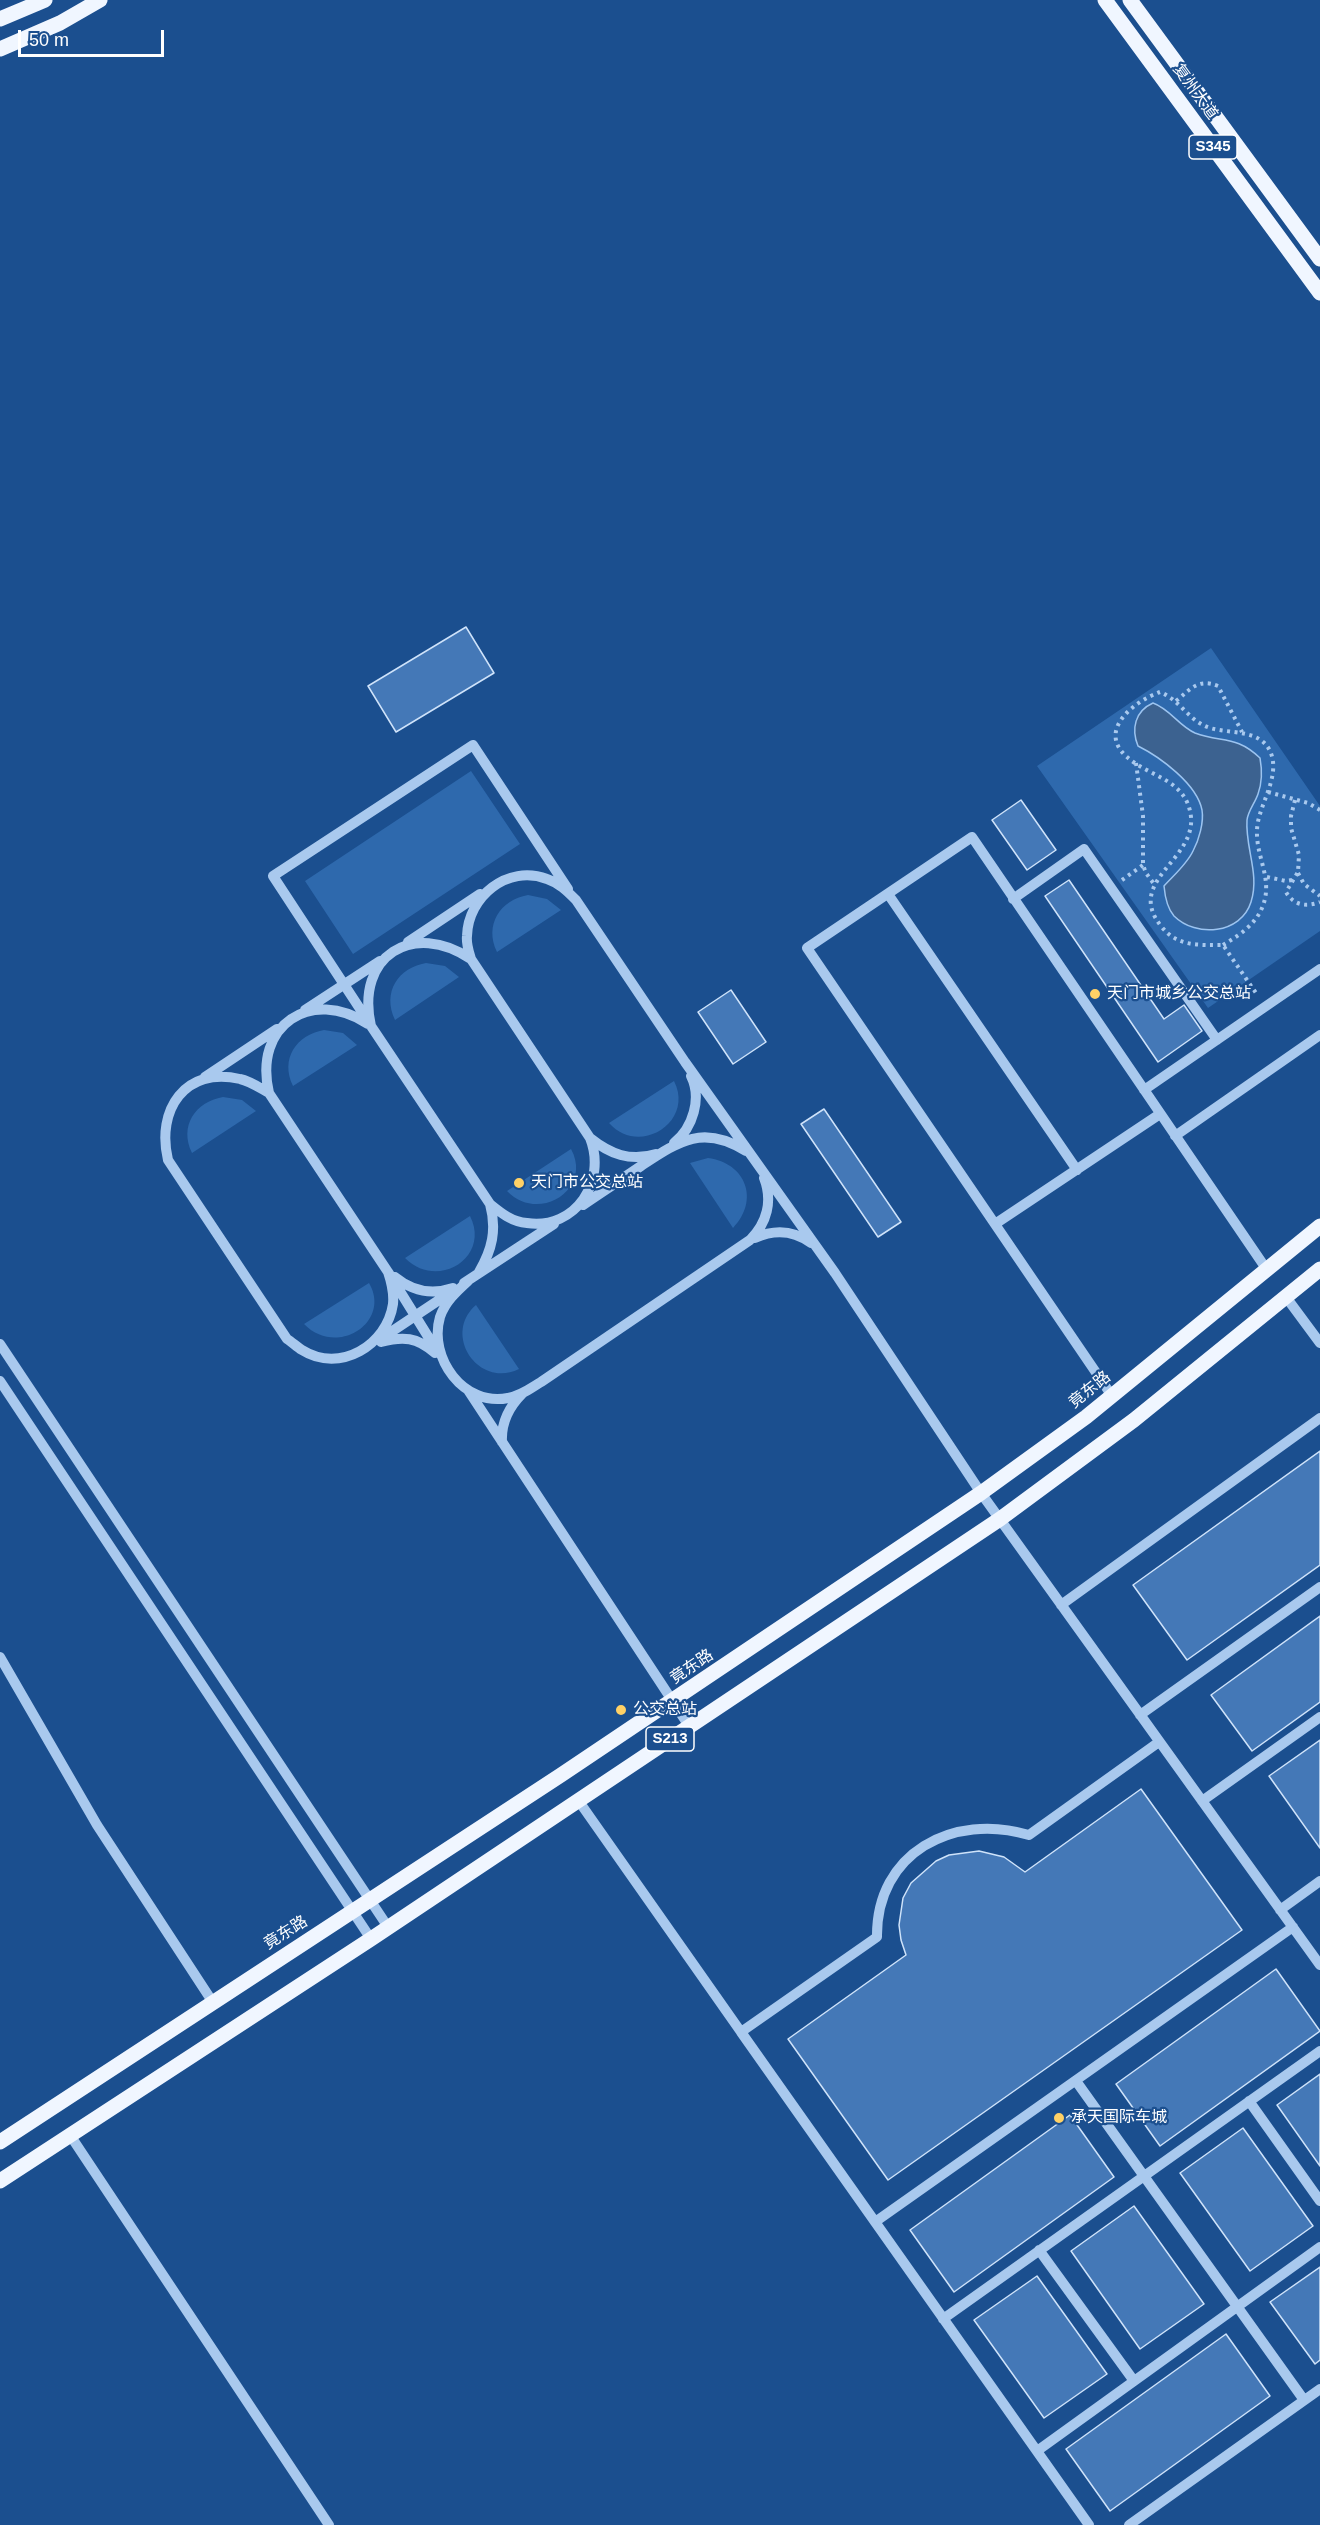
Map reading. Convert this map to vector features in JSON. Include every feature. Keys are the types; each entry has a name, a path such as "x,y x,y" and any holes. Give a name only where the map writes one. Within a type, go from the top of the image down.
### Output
{"main road":[{"path":"0,19 45,0"},
{"path":"0,49 60,23 100,0"},
{"name":"复州大道","path":"1105,0 1320,293"},
{"name":"复州大道","path":"1130,0 1320,259"},
{"name":"竟东路","path":"0,2142 212,2001 353,1912 673,1702 981,1493 1112,1396 1320,1226"},
{"name":"S213","path":"0,2181 371,1939 1000,1519 1134,1420 1320,1269"}],"street":[{"path":"590,1137 596,1167 592,1187 581,1204 568,1215 545,1224 525,1224 506,1217 490,1204 273,876 473,745 685,1062 817,1248 981,1493 1320,1965"},
{"path":"1112,1396 807,948 972,837 1267,1270"},
{"path":"1013,898 1084,849 1216,1040"},
{"path":"444,1364 427,1346 414,1339 398,1337 343,1358 322,1358 303,1351 287,1339 168,1160 164,1140 166,1121 174,1103 187,1089 507,878 526,875 546,878 563,887 576,900"},
{"path":"490,888 477,902 468,920 466,939 471,959 590,1137 606,1150 625,1157 646,1157 665,1151 690,1138 710,1136 730,1141 748,1152 761,1168 768,1188 768,1209 762,1228 750,1241"},
{"path":"888,894 1077,1170"},
{"path":"371,1026 367,1006 369,986 377,968 390,954 407,945 426,942 446,944 471,959"},
{"path":"1144,1090 1320,969"},
{"path":"371,1026 344,1012 324,1009 305,1012 288,1022 274,1036 266,1054 264,1073 269,1093 388,1272 451,1376 468,1390 689,1726"},
{"path":"1175,1136 1320,1035"},
{"path":"362,1352 665,1151 681,1138 691,1121 696,1101 694,1081 685,1062"},
{"path":"187,1089 204,1079 223,1076 243,1079 269,1093"},
{"path":"995,1224 1160,1114"},
{"path":"444,1364 437,1338 440,1317 450,1299 478,1272 489,1255 494,1235 490,1204"},
{"path":"468,1390 495,1399 506,1399 525,1392 750,1241 766,1233 781,1231 793,1233 817,1248"},
{"path":"362,1352 378,1339 388,1322 393,1302 388,1272"},
{"path":"388,1272 404,1284 423,1291 443,1291 468,1281"},
{"path":"1286,1297 1320,1343"},
{"path":"0,1344 388,1927"},
{"path":"0,1381 371,1939"},
{"path":"502,1443 507,1414 525,1392"},
{"path":"1061,1605 1320,1418"},
{"path":"1140,1714 1320,1587"},
{"path":"0,1657 97,1825 212,2001"},
{"path":"1202,1801 1320,1717"},
{"path":"741,2032 877,1937 877,1921 886,1891 903,1865 926,1845 970,1828 1000,1828 1029,1835 1159,1742"},
{"path":"578,1800 1089,2525"},
{"path":"1280,1910 1320,1881"},
{"path":"875,2222 1293,1928"},
{"path":"943,2319 1320,2051"},
{"path":"1076,2081 1304,2400"},
{"path":"1250,2101 1320,2201"},
{"path":"70,2135 329,2525"},
{"path":"1037,2451 1320,2247"},
{"path":"1039,2250 1134,2381"},
{"path":"1129,2525 1320,2389"}],"path":[{"path":"1176,701 1195,685 1206,682 1218,686 1242,732"},
{"path":"1160,692 1176,701 1204,726 1242,732 1259,740 1269,749 1273,762 1268,792 1258,818 1257,833 1266,877 1267,895 1262,910 1250,926 1223,945 1193,945 1178,941 1166,933 1157,921 1150,907 1155,885 1170,863 1182,851 1189,837 1191,818 1187,804 1177,789 1162,776 1136,763 1121,751 1116,736 1119,722 1131,706 1145,697 1160,692"},
{"path":"1136,763 1143,816 1143,865 1155,885"},
{"path":"1268,792 1308,803 1320,810"},
{"path":"1295,800 1291,828 1299,855 1298,872 1304,884 1320,896"},
{"path":"1111,888 1143,865"},
{"path":"1298,872 1286,892 1289,897 1308,906 1320,902"},
{"path":"1266,877 1292,880"},
{"path":"1223,945 1265,1006"}],"shaded area":[{"path":"1211,648 1320,806 1320,931 1208,1008 1037,766"},
{"path":"1153,703 1195,733 1244,746 1260,758 1260,785 1247,820 1254,881 1253,892 1246,913 1238,921 1228,926 1205,930 1194,928 1174,916 1167,902 1164,886 1184,865 1195,847 1202,825 1202,810 1193,791 1176,772 1138,746 1135,733 1136,721 1142,711"},
{"path":"471,771 520,844 353,954 305,881"},
{"path":"528,895 547,899 561,910 497,952 492,932 497,915 510,902"},
{"path":"426,963 445,966 459,977 395,1020 390,1000 395,983 408,970"},
{"path":"324,1030 343,1033 357,1045 293,1086 288,1067 293,1050 306,1037"},
{"path":"674,1081 678,1096 677,1110 671,1121 661,1130 635,1137 621,1133 609,1123"},
{"path":"223,1097 242,1100 256,1111 192,1153 187,1134 192,1117 205,1104"},
{"path":"571,1149 576,1164 575,1177 569,1189 559,1197 547,1203 534,1204 520,1200 507,1191"},
{"path":"708,1158 732,1167 745,1184 746,1206 733,1228 690,1163"},
{"path":"470,1216 475,1231 473,1244 467,1256 458,1265 446,1270 432,1271 418,1267 405,1258"},
{"path":"369,1283 374,1297 373,1311 358,1331 345,1336 331,1337 317,1334 304,1324"},
{"path":"476,1305 519,1369 504,1373 490,1372 478,1365 469,1355 464,1343 463,1330 466,1317"}],"building":[{"path":"466,627 494,673 396,732 368,686"},
{"path":"1021,800 1056,850 1027,870 992,820"},
{"path":"1069,880 1164,1019 1184,1005 1202,1031 1158,1062 1045,896"},
{"path":"731,990 766,1042 733,1064 698,1012"},
{"path":"824,1109 901,1222 878,1237 801,1124"},
{"path":"1320,1451 1320,1565 1187,1660 1133,1585"},
{"path":"1320,1616 1320,1702 1252,1751 1211,1695"},
{"path":"1320,1740 1320,1848 1269,1776"},
{"path":"1141,1789 1242,1930 888,2180 788,2039 906,1955 899,1925 903,1898 911,1883 936,1861 949,1855 979,1851 1004,1857 1025,1872"},
{"path":"1276,1969 1320,2031 1160,2146 1116,2084"},
{"path":"1320,2074 1320,2166 1277,2105"},
{"path":"1070,2115 1114,2177 954,2292 910,2230"},
{"path":"1243,2128 1313,2226 1250,2271 1180,2173"},
{"path":"1134,2206 1204,2304 1140,2349 1071,2251"},
{"path":"1320,2267 1320,2360 1315,2364 1270,2302"},
{"path":"1037,2276 1107,2374 1044,2418 974,2320"},
{"path":"1226,2334 1270,2396 1110,2511 1066,2449"}],"place":[{"name":"天门市城乡公交总站","path":"1095,994"},
{"name":"天门市公交总站","path":"519,1183"},
{"name":"公交总站","path":"621,1710"},
{"name":"承天国际车城","path":"1059,2118"}]}
